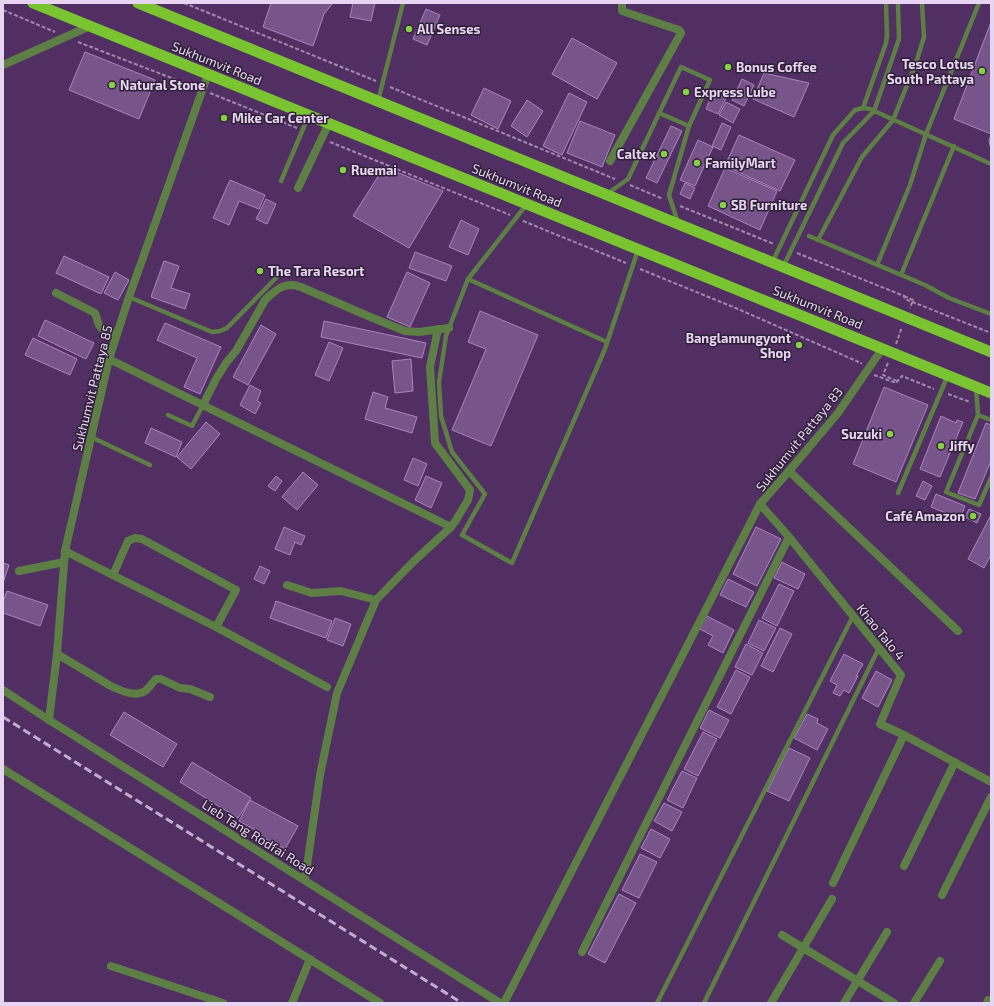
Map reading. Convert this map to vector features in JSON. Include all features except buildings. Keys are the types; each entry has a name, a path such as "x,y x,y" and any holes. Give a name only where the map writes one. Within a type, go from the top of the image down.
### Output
{"highway":[{"name":"Sukhumvit Road","path":"33,3 991,393"},
{"name":"Sukhumvit Road","path":"138,3 151,5 378,101 991,352"}],"street":[{"path":"610,161 681,33 679,30 622,11 622,3"},
{"path":"3,65 90,26"},
{"name":"Sukhumvit Pattaya 85","path":"49,720 57,654 65,551 109,359 208,74"},
{"path":"298,188 329,123"},
{"path":"203,405 216,379 236,351 265,300 283,286 288,284 294,284 405,331 419,332 449,328"},
{"path":"56,293 95,312 101,328 117,334"},
{"path":"305,880 320,775 337,692 376,600 450,527 468,500 470,490 434,443 430,367 438,329"},
{"name":"Sukhumvit Pattaya 83","path":"504,1003 760,504 838,413 882,349"},
{"path":"109,359 450,527"},
{"path":"789,471 958,631"},
{"name":"Khao Talo 4","path":"760,504 901,676 880,724 904,735 991,782"},
{"path":"582,952 788,537"},
{"path":"113,575 128,541 135,538 142,539 236,590 216,627"},
{"path":"65,551 216,627 327,687"},
{"path":"18,571 64,562"},
{"path":"288,585 312,594 341,591 376,600"},
{"path":"57,654 118,690 138,694 149,688 156,679 161,679 180,688 190,689 210,697"},
{"name":"Lieb Tang Rodfai Road","path":"3,690 500,1003"},
{"path":"833,883 904,735"},
{"path":"904,866 955,762"},
{"path":"3,769 380,1003"},
{"path":"942,895 991,797"},
{"path":"771,1003 832,899"},
{"path":"844,1003 887,932"},
{"path":"782,935 894,1003"},
{"path":"292,1003 310,959"},
{"path":"914,1003 940,961"},
{"path":"111,966 223,1003"}],"lane":[{"path":"378,101 403,3"},
{"path":"863,108 886,43 886,3"},
{"path":"783,267 843,142 874,111 899,39 898,3"},
{"path":"818,240 862,157 893,120 916,63 924,37 922,3"},
{"path":"877,265 910,185 926,134 979,3"},
{"path":"606,195 628,179 681,67 710,80 689,126 669,195 678,224"},
{"path":"772,263 833,136 855,110 863,108 874,111 991,164"},
{"path":"659,113 689,126"},
{"path":"280,181 309,115"},
{"path":"901,275 954,146"},
{"path":"527,204 515,217 468,279 446,336 439,382 441,416 452,452 485,494 462,534 512,563 602,356 638,249"},
{"path":"809,236 925,285 949,298 991,314"},
{"path":"130,296 212,332 220,331 226,328 277,277"},
{"path":"468,279 607,342"},
{"path":"898,492 948,375"},
{"path":"976,387 978,415 946,492 979,505 991,478"},
{"path":"168,415 192,426 203,405"},
{"path":"978,415 991,420"},
{"path":"91,437 150,465"},
{"path":"657,1003 853,616"},
{"path":"704,1003 878,648"}],"path":[{"path":"184,3 779,246"},
{"path":"3,10 65,37 202,90 302,131"},
{"path":"321,138 738,309 861,363 860,370 896,383 902,376 977,405"},
{"path":"791,251 913,300 908,314"},
{"path":"904,296 904,299 991,333"},
{"path":"894,348 902,327"},
{"path":"888,362 883,375 897,381"}],"railway":[{"path":"3,717 462,1003"}],"place":[{"name":"All Senses","path":"409,29"},
{"name":"Bonus Coffee","path":"728,67"},
{"name":"Tesco Lotus South Pattaya","path":"982,71"},
{"name":"Natural Stone","path":"112,85"},
{"name":"Express Lube","path":"686,92"},
{"name":"Mike Car Center","path":"224,118"},
{"name":"Caltex","path":"664,154"},
{"name":"FamilyMart","path":"697,163"},
{"name":"Ruemai","path":"343,170"},
{"name":"SB Furniture","path":"723,205"},
{"name":"The Tara Resort","path":"260,271"},
{"name":"Banglamungyont Shop","path":"799,345"},
{"name":"Suzuki","path":"890,434"},
{"name":"Jiffy","path":"941,446"},
{"name":"Café Amazon","path":"973,516"}]}
